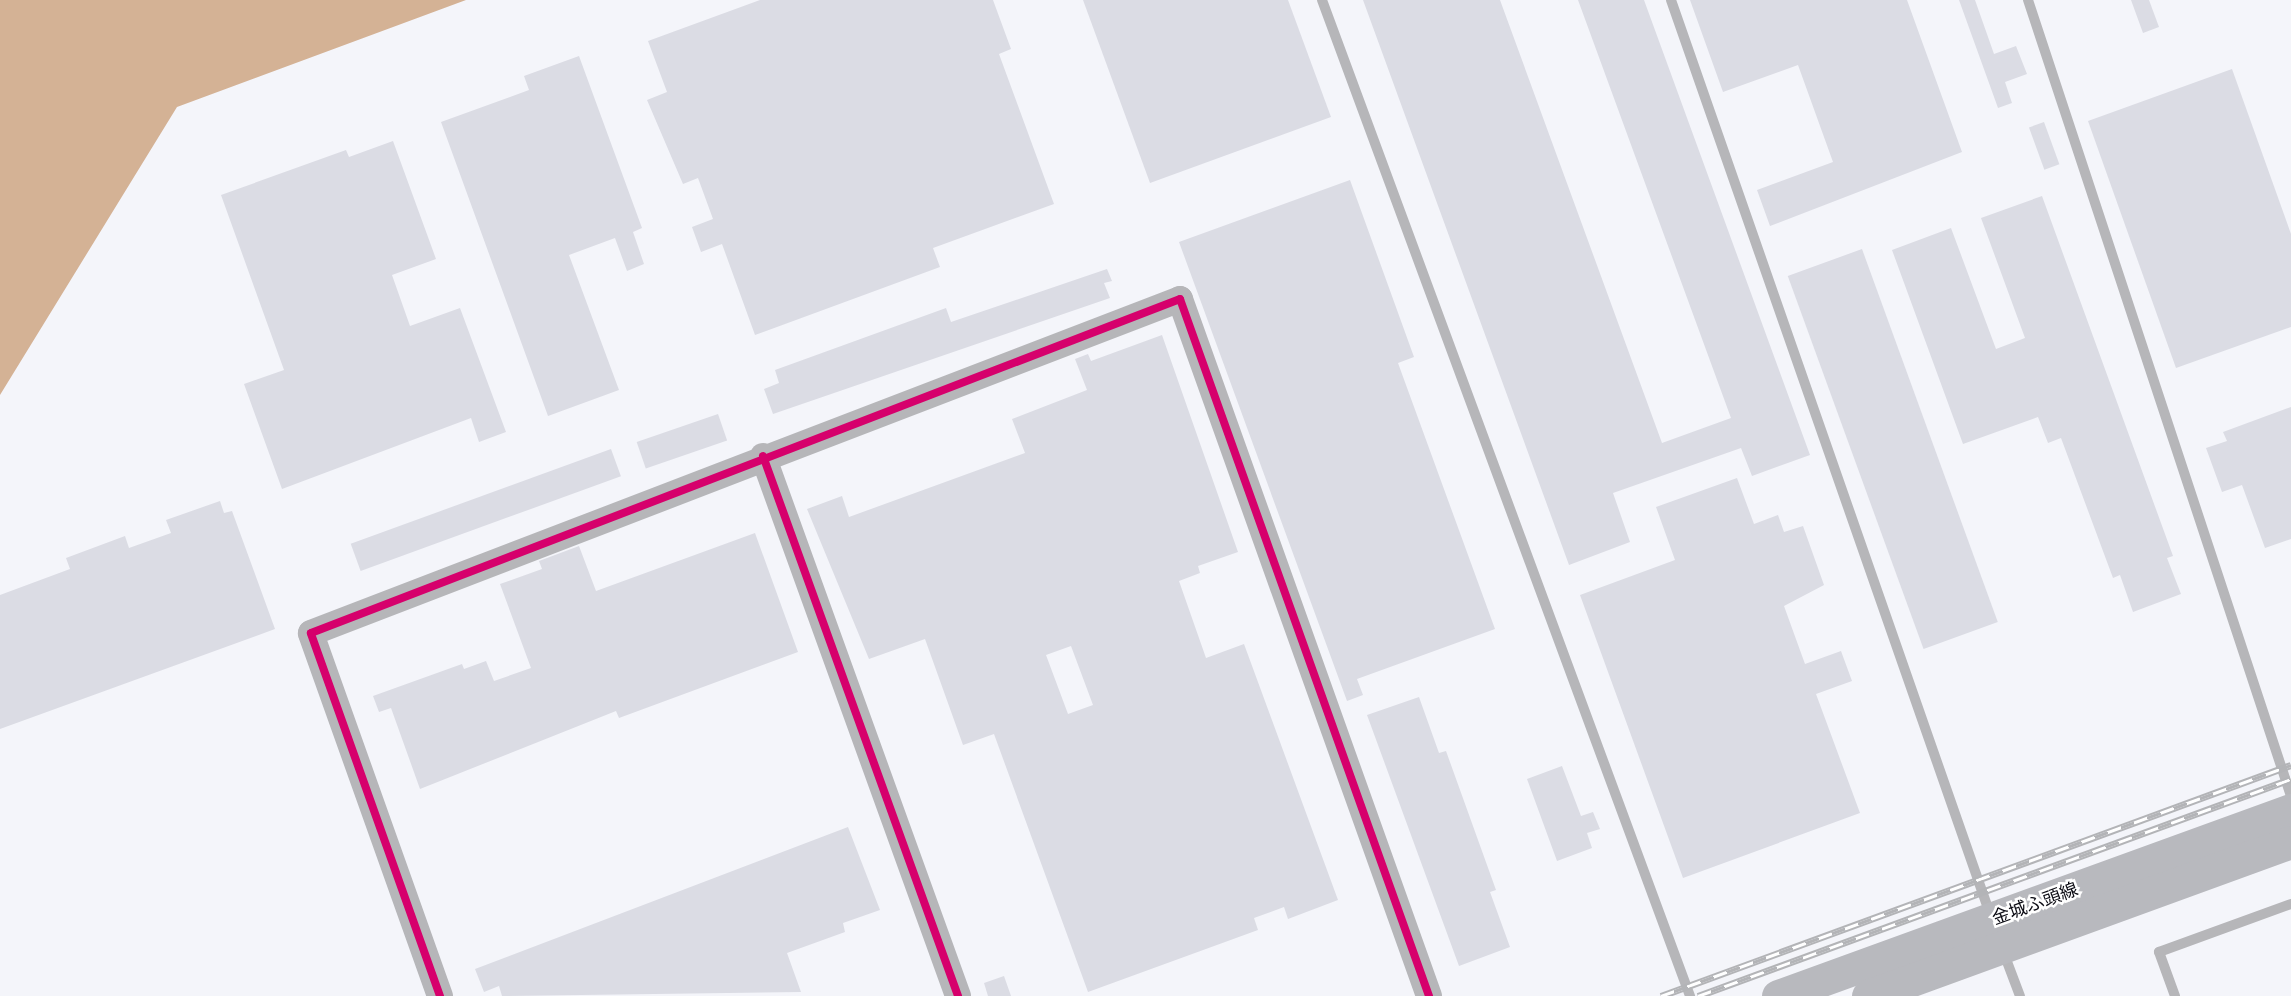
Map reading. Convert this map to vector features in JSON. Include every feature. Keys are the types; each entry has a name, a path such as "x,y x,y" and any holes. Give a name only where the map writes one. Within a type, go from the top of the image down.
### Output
{"main road":[{"name":"金城ふ頭線","path":"1868,996 1997,933 2291,810"},
{"name":"金城ふ頭線","path":"1778,996 1997,933 2291,842"}],"street":[{"path":"440,996 311,633 763,456 1180,299 1429,996"},
{"path":"763,456 958,996"}],"lane":[{"path":"1322,0 1690,996"},
{"path":"1671,0 2020,996"},
{"path":"2028,0 2291,796"},
{"path":"2175,996 2159,952 2291,904"}],"shaded area":[{"path":"0,0 466,0 177,107 0,395"}],"building":[{"path":"760,0 993,0 1011,49 999,54 1054,204 933,248 940,267 755,335 722,244 701,252 692,227 713,219 698,178 683,184 647,100 667,92 648,41"},
{"path":"1083,0 1288,0 1331,117 1150,183"},
{"path":"1363,0 1500,0 1662,443 1731,418 1578,0 1644,0 1810,455 1752,476 1741,448 1613,493 1630,542 1569,565"},
{"path":"1690,0 1907,0 1962,152 1770,226 1757,190 1833,162 1798,65 1723,92"},
{"path":"1959,0 1975,0 1994,54 2016,46 2027,74 2005,82 2012,103 1998,108"},
{"path":"2131,0 2149,0 2159,27 2143,33"},
{"path":"579,56 642,228 633,232 644,264 627,271 615,238 569,255 619,390 548,416 441,122 529,90 524,76"},
{"path":"2232,69 2291,234 2291,327 2176,368 2088,121"},
{"path":"2044,122 2059,164 2044,170 2029,127"},
{"path":"393,141 436,259 392,275 410,326 460,308 506,432 479,442 471,418 282,489 244,384 284,370 221,195 346,150 349,157"},
{"path":"1350,180 1414,357 1398,363 1495,629 1357,679 1363,695 1347,701 1179,242"},
{"path":"2042,196 2173,556 2167,558 2181,594 2133,612 2120,575 2113,578 2061,438 2048,443 2038,417 1963,444 1892,250 1951,228 1996,349 2025,338 1981,218"},
{"path":"1862,249 1998,622 1924,649 1788,276"},
{"path":"1107,269 1112,281 1104,283 1110,298 773,414 764,389 779,383 775,370 946,308 951,322"},
{"path":"1162,335 1238,552 1198,566 1200,573 1179,581 1206,658 1244,644 1338,900 1288,919 1284,907 1254,918 1258,930 1088,992 994,734 963,745 925,639 869,659 807,509 842,496 849,517 1025,453 1012,419 1087,390 1075,359 1088,354 1091,361","holes":["1071,646 1093,705 1068,714 1046,655"]},
{"path":"2291,407 2291,539 2265,548 2242,485 2222,492 2206,448 2227,441 2223,432"},
{"path":"718,414 727,440 646,468 637,442"},
{"path":"611,449 621,476 361,571 351,544"},
{"path":"1737,478 1754,524 1778,515 1784,532 1803,526 1824,585 1784,606 1805,664 1841,651 1852,681 1816,694 1860,813 1683,878 1580,595 1675,560 1656,507"},
{"path":"220,501 224,513 232,511 275,629 0,729 0,595 70,569 66,558 125,536 129,548 171,533 166,520"},
{"path":"755,533 798,652 619,718 616,711 420,789 391,708 379,712 373,696 462,664 464,669 486,661 494,681 531,668 500,584 542,569 539,561 579,546 596,591"},
{"path":"1419,697 1439,753 1446,751 1496,890 1490,892 1510,947 1459,966 1367,715"},
{"path":"1562,766 1581,816 1593,812 1600,829 1587,833 1592,848 1557,861 1527,779"},
{"path":"848,827 880,910 843,923 845,932 787,953 801,992 502,996 499,986 484,992 475,969"},
{"path":"1004,976 1011,996 988,996 984,983"}],"railway":[{"path":"1661,996 2291,765"},
{"path":"1698,996 2291,779"}],"cycle path":[{"path":"440,996 311,633 1180,299 1429,996"},
{"path":"763,456 958,996"}]}
